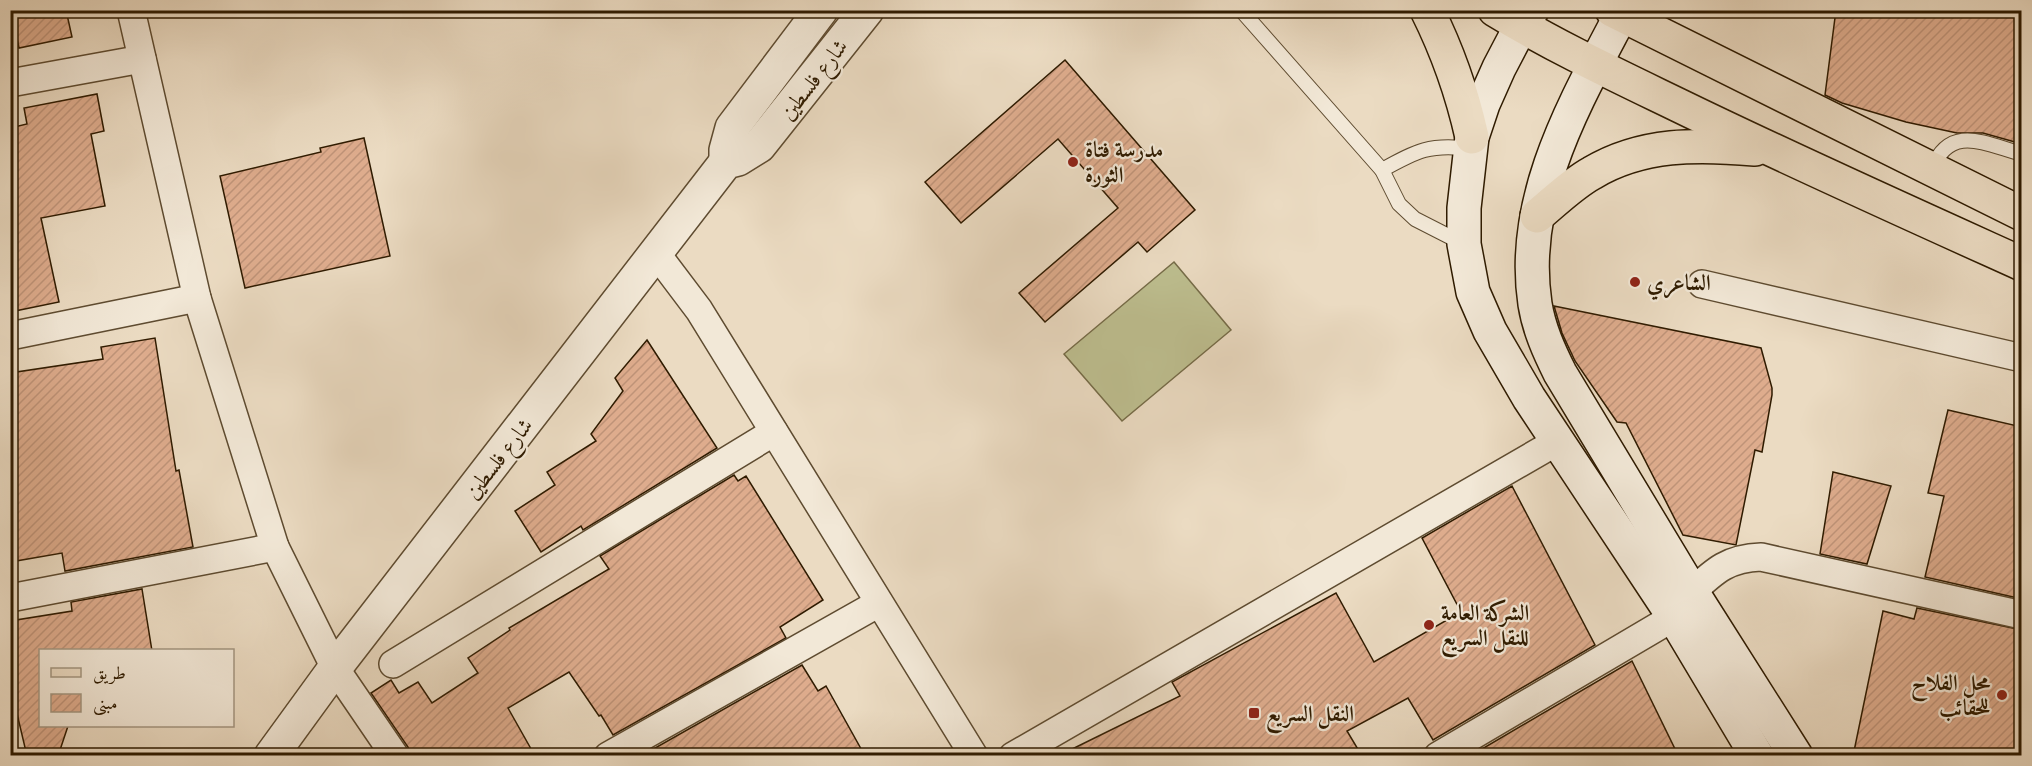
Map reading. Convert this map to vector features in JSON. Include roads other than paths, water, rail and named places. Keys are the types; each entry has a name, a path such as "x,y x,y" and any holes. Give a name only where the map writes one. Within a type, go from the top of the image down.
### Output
{"main road":[{"name":"شارع فلسطين","path":"726,162 726,150 732,128 821,10"},
{"name":"شارع فلسطين","path":"271,756 335,668 726,162 744,156 759,146 867,10"},
{"path":"1427,10 1447,52 1462,94 1472,143"},
{"path":"1757,756 1683,604 1560,373 1545,342 1535,306 1532,248 1537,216 1552,157 1617,13 2022,214"},
{"path":"1796,756 1558,441 1524,390 1490,331 1473,292 1464,244 1464,208 1472,143 1483,104 1499,68 1516,16 1595,65 1771,150 2022,264"},
{"path":"1537,216 1590,174 1625,156 1681,147 1720,146 1771,150"}],"street":[{"path":"131,10 197,298 275,547 335,668 395,756"},
{"path":"10,83 142,59"},
{"path":"656,254 699,310 974,756"},
{"path":"1702,284 2022,358"},
{"path":"10,336 197,298"},
{"path":"393,664 774,432"},
{"path":"1013,756 1558,441"},
{"path":"10,598 275,547"},
{"path":"1438,756 1683,604 1721,567 1734,560 1761,557 2022,615"},
{"path":"608,756 879,603"}],"lane":[{"path":"1241,10 1382,170 1399,204 1415,219 1464,244"},
{"path":"1932,171 1938,156 1946,145 1957,140 1973,141 2022,154"},
{"path":"1382,170 1430,147 1472,143"}],"place":[{"name":"مدرسة فتاة الثورة","path":"1073,162"},
{"name":"الشاعري","path":"1635,282"},
{"name":"الشركة العامة للنقل السريع","path":"1429,625"},
{"name":"محل الفلاح للحقائب","path":"2002,695"},
{"name":"النقل السريع","path":"1254,713"}]}
